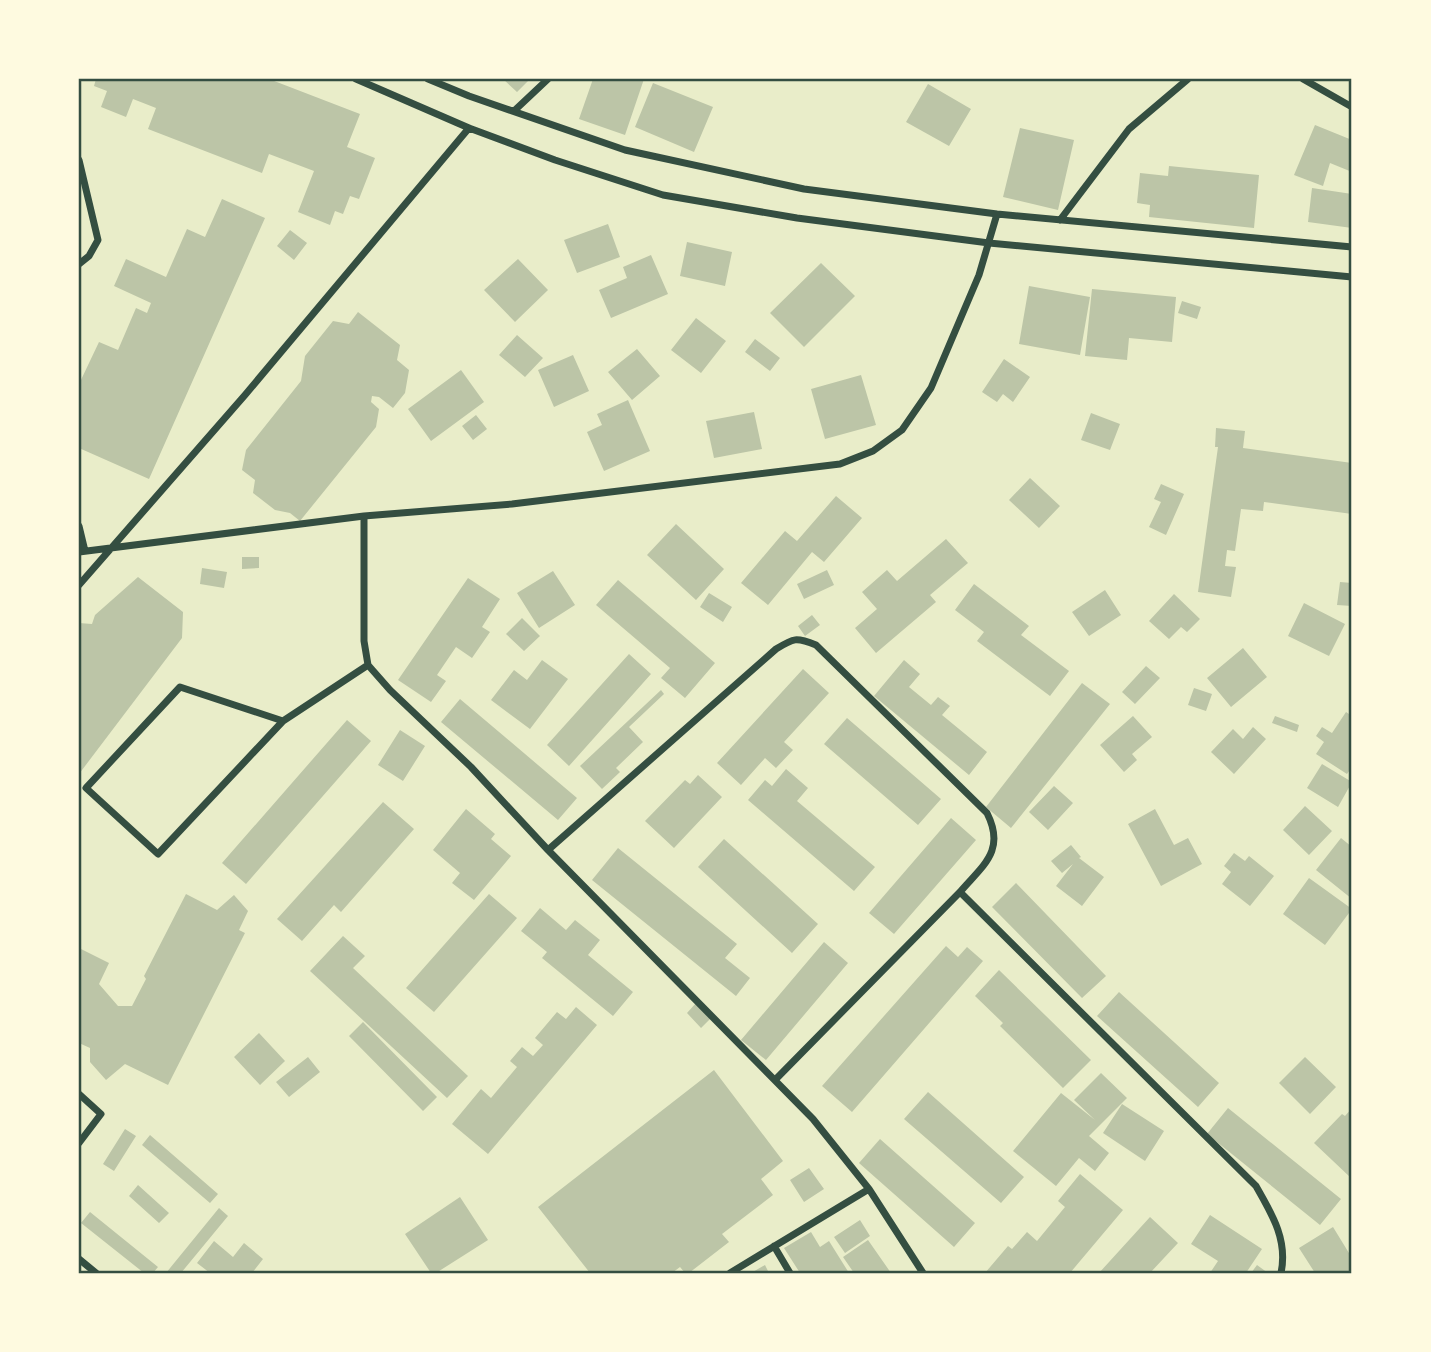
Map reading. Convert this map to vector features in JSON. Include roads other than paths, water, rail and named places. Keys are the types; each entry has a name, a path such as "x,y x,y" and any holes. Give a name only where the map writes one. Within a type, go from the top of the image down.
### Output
{"street":[{"path":"356,79 469,128 555,160 663,195 797,218 989,243 1352,277"},
{"path":"428,79 625,150 804,188 997,214 1352,247"},
{"path":"514,111 548,79"},
{"path":"1060,220 1129,129 1188,79"},
{"path":"1303,79 1352,107"},
{"path":"79,585 245,395 469,128"},
{"path":"79,160 99,240 89,256 79,264"},
{"path":"79,526 82,551 364,516 512,504 840,464 873,450 902,430 931,388 969,300 997,214"},
{"path":"364,516 364,627 368,665 390,690 471,767 548,850 813,1119 869,1189 923,1273"},
{"path":"548,850 776,649 793,639 802,639 816,645 844,670 987,813 996,832 995,846 989,859 960,892 775,1080"},
{"path":"283,721 180,687 86,788 158,854 283,721 368,665"},
{"path":"960,892 1256,1186 1279,1231 1284,1249 1281,1273"},
{"path":"79,1094 101,1114 79,1143"},
{"path":"730,1273 869,1189"},
{"path":"774,1246 790,1273"},
{"path":"79,1259 96,1273"}]}
